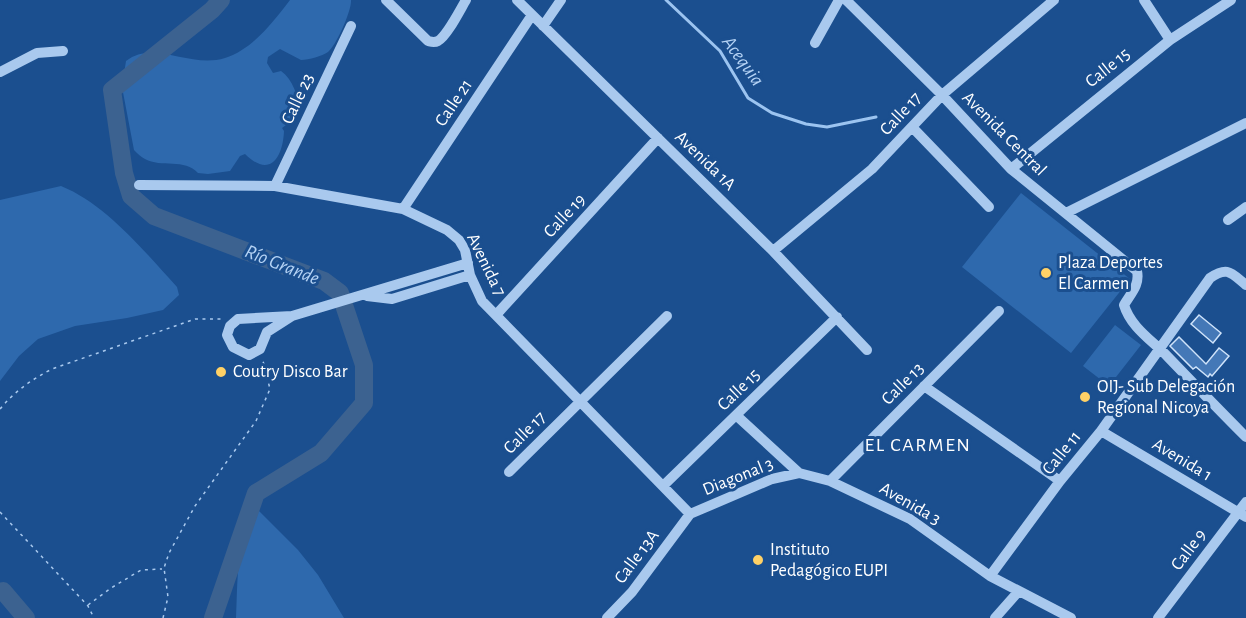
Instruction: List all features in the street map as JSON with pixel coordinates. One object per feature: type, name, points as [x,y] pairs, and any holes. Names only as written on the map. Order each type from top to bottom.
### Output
[{"type":"street","points":[[386,0],[428,41],[434,42],[438,41],[466,0]]},
{"type":"street","name":"Avenida 1A","points":[[517,0],[773,251],[867,350]]},
{"type":"street","points":[[543,26],[561,0]]},
{"type":"street","points":[[815,43],[839,0]]},
{"type":"street","name":"Avenida Central","points":[[846,0],[942,95],[1011,169],[1137,271],[1139,278],[1137,284],[1124,305],[1127,315],[1134,325],[1161,349]]},
{"type":"street","name":"Calle 17","points":[[773,251],[872,169],[942,95],[1054,0]]},
{"type":"street","points":[[1144,0],[1170,40]]},
{"type":"street","name":"Calle 15","points":[[1011,169],[1170,40],[1231,0]]},
{"type":"street","name":"Calle 21","points":[[404,209],[532,15]]},
{"type":"street","name":"Calle 23","points":[[275,186],[351,26]]},
{"type":"street","points":[[0,72],[37,53],[63,51]]},
{"type":"street","points":[[1066,213],[1246,123]]},
{"type":"street","points":[[912,127],[989,207]]},
{"type":"street","name":"Calle 19","points":[[496,315],[658,138]]},
{"type":"street","name":"Avenida 7","points":[[139,184],[275,186],[404,209],[447,230],[459,240],[465,250],[470,275],[482,301],[690,514]]},
{"type":"street","points":[[1228,220],[1246,207]]},
{"type":"street","points":[[292,316],[267,332],[260,349],[249,354],[233,347],[227,335],[230,326],[238,319],[292,316],[468,263]]},
{"type":"street","name":"Calle 11","points":[[990,576],[1060,481],[1101,431],[1210,278],[1221,271],[1228,272],[1246,285]]},
{"type":"street","points":[[356,296],[392,299],[470,275]]},
{"type":"street","name":"Calle 13","points":[[830,481],[999,311]]},
{"type":"street","name":"Calle 17","points":[[509,472],[667,316]]},
{"type":"street","name":"Calle 15","points":[[663,486],[837,317]]},
{"type":"street","points":[[1161,349],[1246,437]]},
{"type":"street","points":[[924,386],[1060,481]]},
{"type":"street","name":"Avenida 3","points":[[737,416],[799,472],[830,481],[910,519],[990,576],[1071,618]]},
{"type":"street","name":"Avenida 1","points":[[1101,431],[1242,514]]},
{"type":"street","name":"Diagonal 3","points":[[690,514],[772,479],[799,472]]},
{"type":"street","name":"Calle 9","points":[[1158,618],[1242,514],[1246,502]]},
{"type":"street","name":"Calle 13A","points":[[608,618],[632,592],[690,514]]},
{"type":"street","points":[[995,618],[1018,592]]},
{"type":"path","points":[[0,409],[12,394],[30,380],[52,369],[195,319],[238,319]]},
{"type":"path","points":[[163,618],[168,597],[164,568],[169,553],[195,506],[256,421],[270,389],[260,349]]},
{"type":"path","points":[[0,512],[88,606],[94,618]]},
{"type":"path","points":[[88,606],[111,588],[141,570],[164,568]]},
{"type":"shaded area","points":[[290,0],[351,0],[351,5],[343,28],[328,52],[301,60],[280,49],[268,57],[267,63],[273,73],[281,71],[292,83],[300,110],[294,119],[282,128],[284,131],[281,149],[274,162],[262,165],[245,154],[240,156],[230,171],[208,174],[198,173],[193,168],[180,164],[151,162],[134,150],[122,87],[126,61],[137,55],[148,53],[199,60],[225,58],[245,48],[253,41],[269,26]]},
{"type":"shaded area","points":[[61,186],[94,204],[124,230],[177,287],[179,295],[163,310],[75,326],[38,339],[19,356],[0,381],[0,200]]},
{"type":"shaded area","name":"Plaza Deportes El Carmen","points":[[1021,193],[1130,279],[1071,353],[962,267]]},
{"type":"shaded area","points":[[1115,325],[1141,345],[1109,386],[1083,366]]},
{"type":"shaded area","points":[[258,510],[298,550],[318,575],[344,618],[236,618],[241,548],[245,534]]},
{"type":"building","points":[[1199,315],[1221,333],[1213,343],[1191,324]]},
{"type":"building","points":[[1179,337],[1206,364],[1219,348],[1229,356],[1212,376],[1210,374],[1208,377],[1196,367],[1193,369],[1170,346]]},
{"type":"waterway","name":"Río Grande","points":[[213,618],[256,493],[321,453],[364,403],[364,365],[340,293],[324,281],[154,216],[131,196],[124,173],[112,90],[212,10],[221,0]]},
{"type":"waterway","name":"Acequia","points":[[666,0],[720,51],[748,98],[772,113],[806,124],[827,127],[876,117]]},
{"type":"waterway","name":"Río Grande","points":[[0,592],[3,591],[26,618]]},
{"type":"place","name":"Plaza Deportes El Carmen","points":[[1046,273]]},
{"type":"place","name":"Coutry Disco Bar","points":[[221,372]]},
{"type":"place","name":"OIJ- Sub Delegación Regional Nicoya","points":[[1085,397]]},
{"type":"place","name":"Instituto Pedagógico EUPI","points":[[758,560]]},
{"type":"district","name":"EL CARMEN","points":[[918,445]]}]
